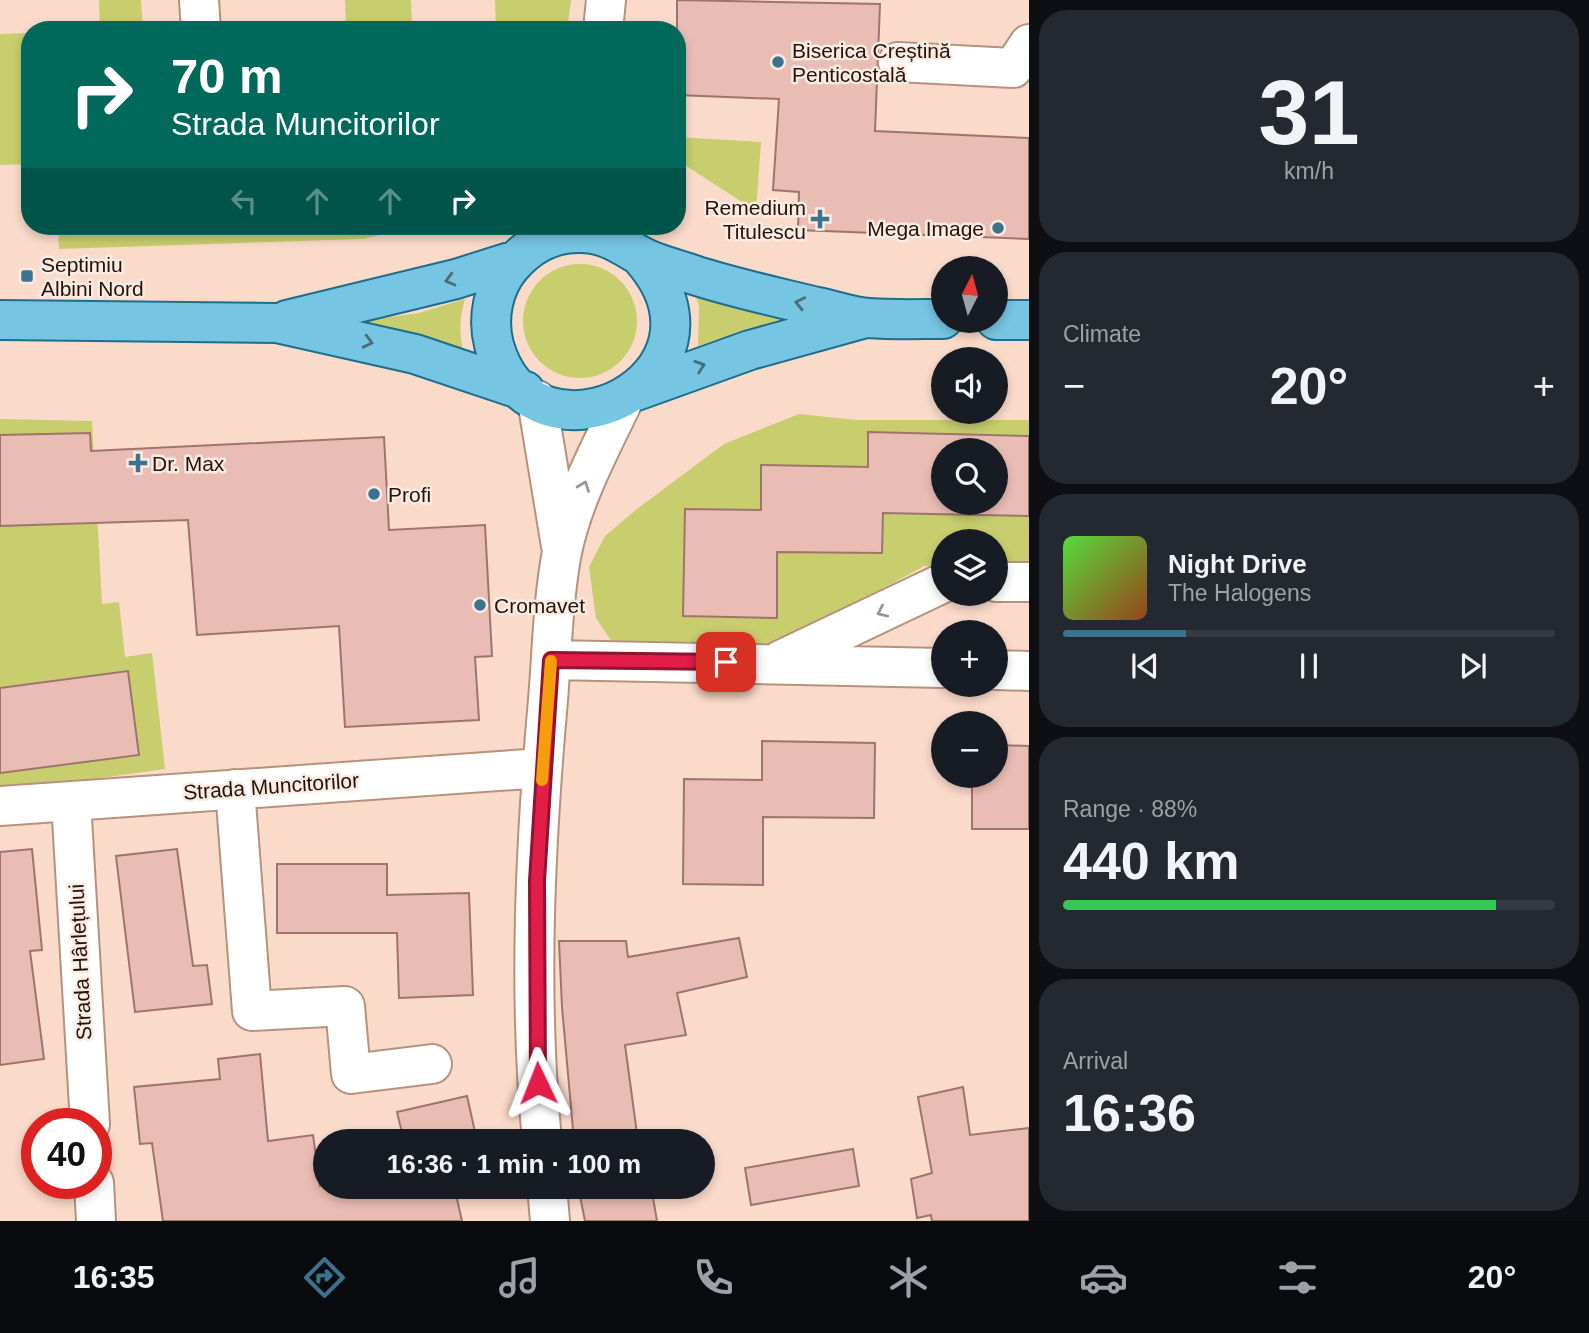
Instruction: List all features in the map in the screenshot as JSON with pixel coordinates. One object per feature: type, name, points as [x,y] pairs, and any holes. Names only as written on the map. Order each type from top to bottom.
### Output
[{"type":"main road","points":[[277,323],[456,279],[525,246],[571,235]]},
{"type":"main road","points":[[594,235],[632,243],[751,291],[867,318],[931,319]]},
{"type":"main road","points":[[630,395],[658,364],[668,331],[666,297],[659,281],[632,243]]},
{"type":"main road","points":[[525,246],[499,284],[491,327],[501,363],[531,395]]},
{"type":"main road","points":[[0,320],[277,323],[415,354],[581,411],[603,407],[750,350],[867,318]]},
{"type":"main road","points":[[1008,320],[1029,320]]},
{"type":"street","points":[[199,0],[200,21]]},
{"type":"street","points":[[604,21],[606,0]]},
{"type":"street","points":[[898,62],[1013,68],[1029,44]]},
{"type":"street","points":[[531,395],[562,551]]},
{"type":"street","points":[[542,1129],[536,993],[542,768],[562,551],[590,472],[630,395]]},
{"type":"street","points":[[1008,582],[1029,582]]},
{"type":"street","points":[[776,663],[931,589]]},
{"type":"street","points":[[551,660],[931,668]]},
{"type":"street","points":[[1008,670],[1029,671]]},
{"type":"street","name":"Strada Muncitorilor","points":[[0,806],[542,768]]},
{"type":"street","points":[[235,789],[251,1011],[345,1006],[351,1074],[432,1064]]},
{"type":"street","name":"Strada Hârlețului","points":[[71,801],[89,1108]]},
{"type":"street","points":[[95,1199],[96,1221]]},
{"type":"street","points":[[548,1199],[550,1221]]},
{"type":"green space","points":[[99,0],[141,0],[142,21],[100,21]]},
{"type":"green space","points":[[345,0],[411,0],[412,21],[346,21]]},
{"type":"green space","points":[[495,0],[571,0],[568,21],[496,21]]},
{"type":"green space","points":[[21,33],[21,164],[0,165],[0,34]]},
{"type":"green space","points":[[686,138],[761,142],[756,211],[686,166]]},
{"type":"green space","points":[[58,235],[380,235],[363,239],[59,249]]},
{"type":"green space","points":[[580,264],[602,268],[621,280],[633,299],[637,321],[633,343],[621,362],[602,374],[580,378],[558,374],[539,362],[527,343],[523,321],[527,299],[539,280],[558,268]]},
{"type":"green space","points":[[695,294],[805,317],[749,328],[698,346],[699,306]]},
{"type":"green space","points":[[465,299],[460,327],[464,355],[326,326],[419,313]]},
{"type":"green space","points":[[799,414],[856,420],[931,420],[931,424],[1008,424],[1008,420],[1029,420],[1029,436],[868,432],[868,467],[762,465],[761,510],[685,509],[683,616],[776,617],[778,552],[882,553],[883,513],[1029,516],[1029,564],[1008,565],[1008,529],[931,529],[931,566],[924,566],[776,647],[612,642],[596,618],[589,567],[605,536],[724,444]]},
{"type":"green space","points":[[0,419],[92,421],[102,604],[119,602],[125,657],[152,653],[165,769],[0,792],[0,773],[139,755],[0,688],[0,526],[92,524],[90,433],[0,435]]},
{"type":"building","points":[[677,0],[880,4],[875,131],[1029,138],[1029,239],[798,230],[799,192],[773,190],[779,99],[686,95],[686,21],[677,21]]},
{"type":"building","points":[[868,432],[1029,436],[1029,516],[980,515],[1008,515],[1008,438],[931,438],[931,514],[883,513],[882,553],[777,552],[777,618],[683,616],[685,509],[761,510],[761,465],[868,467]]},
{"type":"building","points":[[90,433],[91,451],[384,437],[389,530],[485,525],[492,656],[475,657],[479,720],[345,727],[339,626],[197,635],[188,520],[0,526],[0,435]]},
{"type":"building","points":[[128,671],[139,755],[0,773],[0,688]]},
{"type":"building","points":[[762,741],[875,743],[874,818],[763,817],[763,885],[683,884],[684,779],[762,780]]},
{"type":"building","points":[[1008,745],[1029,746],[1029,829],[972,829],[972,788],[1008,788]]},
{"type":"building","points":[[32,849],[42,950],[30,951],[44,1059],[0,1065],[0,852]]},
{"type":"building","points":[[177,849],[193,966],[207,965],[212,1004],[135,1012],[116,856]]},
{"type":"building","points":[[277,864],[387,864],[387,895],[469,893],[473,995],[399,998],[397,933],[277,933]]},
{"type":"building","points":[[739,938],[747,977],[677,993],[686,1035],[625,1045],[636,1129],[573,1129],[559,941],[626,941],[628,957]]},
{"type":"building","points":[[260,1054],[268,1141],[313,1135],[313,1199],[457,1199],[462,1221],[163,1221],[152,1143],[140,1144],[134,1087],[220,1079],[218,1059]]},
{"type":"building","points":[[963,1087],[970,1135],[1029,1128],[1029,1221],[932,1221],[931,1215],[917,1218],[911,1179],[932,1173],[918,1097]]},
{"type":"building","points":[[467,1096],[474,1129],[401,1129],[397,1112]]},
{"type":"building","points":[[853,1149],[859,1186],[751,1205],[745,1168]]},
{"type":"building","points":[[581,1199],[653,1199],[657,1221],[585,1221]]},
{"type":"slow traffic","points":[[542,780],[551,661]]},
{"type":"place","name":"Biserica Creștină Penticostală","points":[[778,62]]},
{"type":"place","name":"Remedium Titulescu","points":[[820,219]]},
{"type":"place","name":"Mega Image","points":[[998,228]]},
{"type":"place","name":"Septimiu Albini Nord","points":[[27,276]]},
{"type":"place","name":"Dr. Max","points":[[138,463]]},
{"type":"place","name":"Profi","points":[[374,494]]},
{"type":"place","name":"Cromavet","points":[[480,605]]},
{"type":"route","points":[[538,1083],[537,881],[542,768],[551,660],[726,662]]}]
